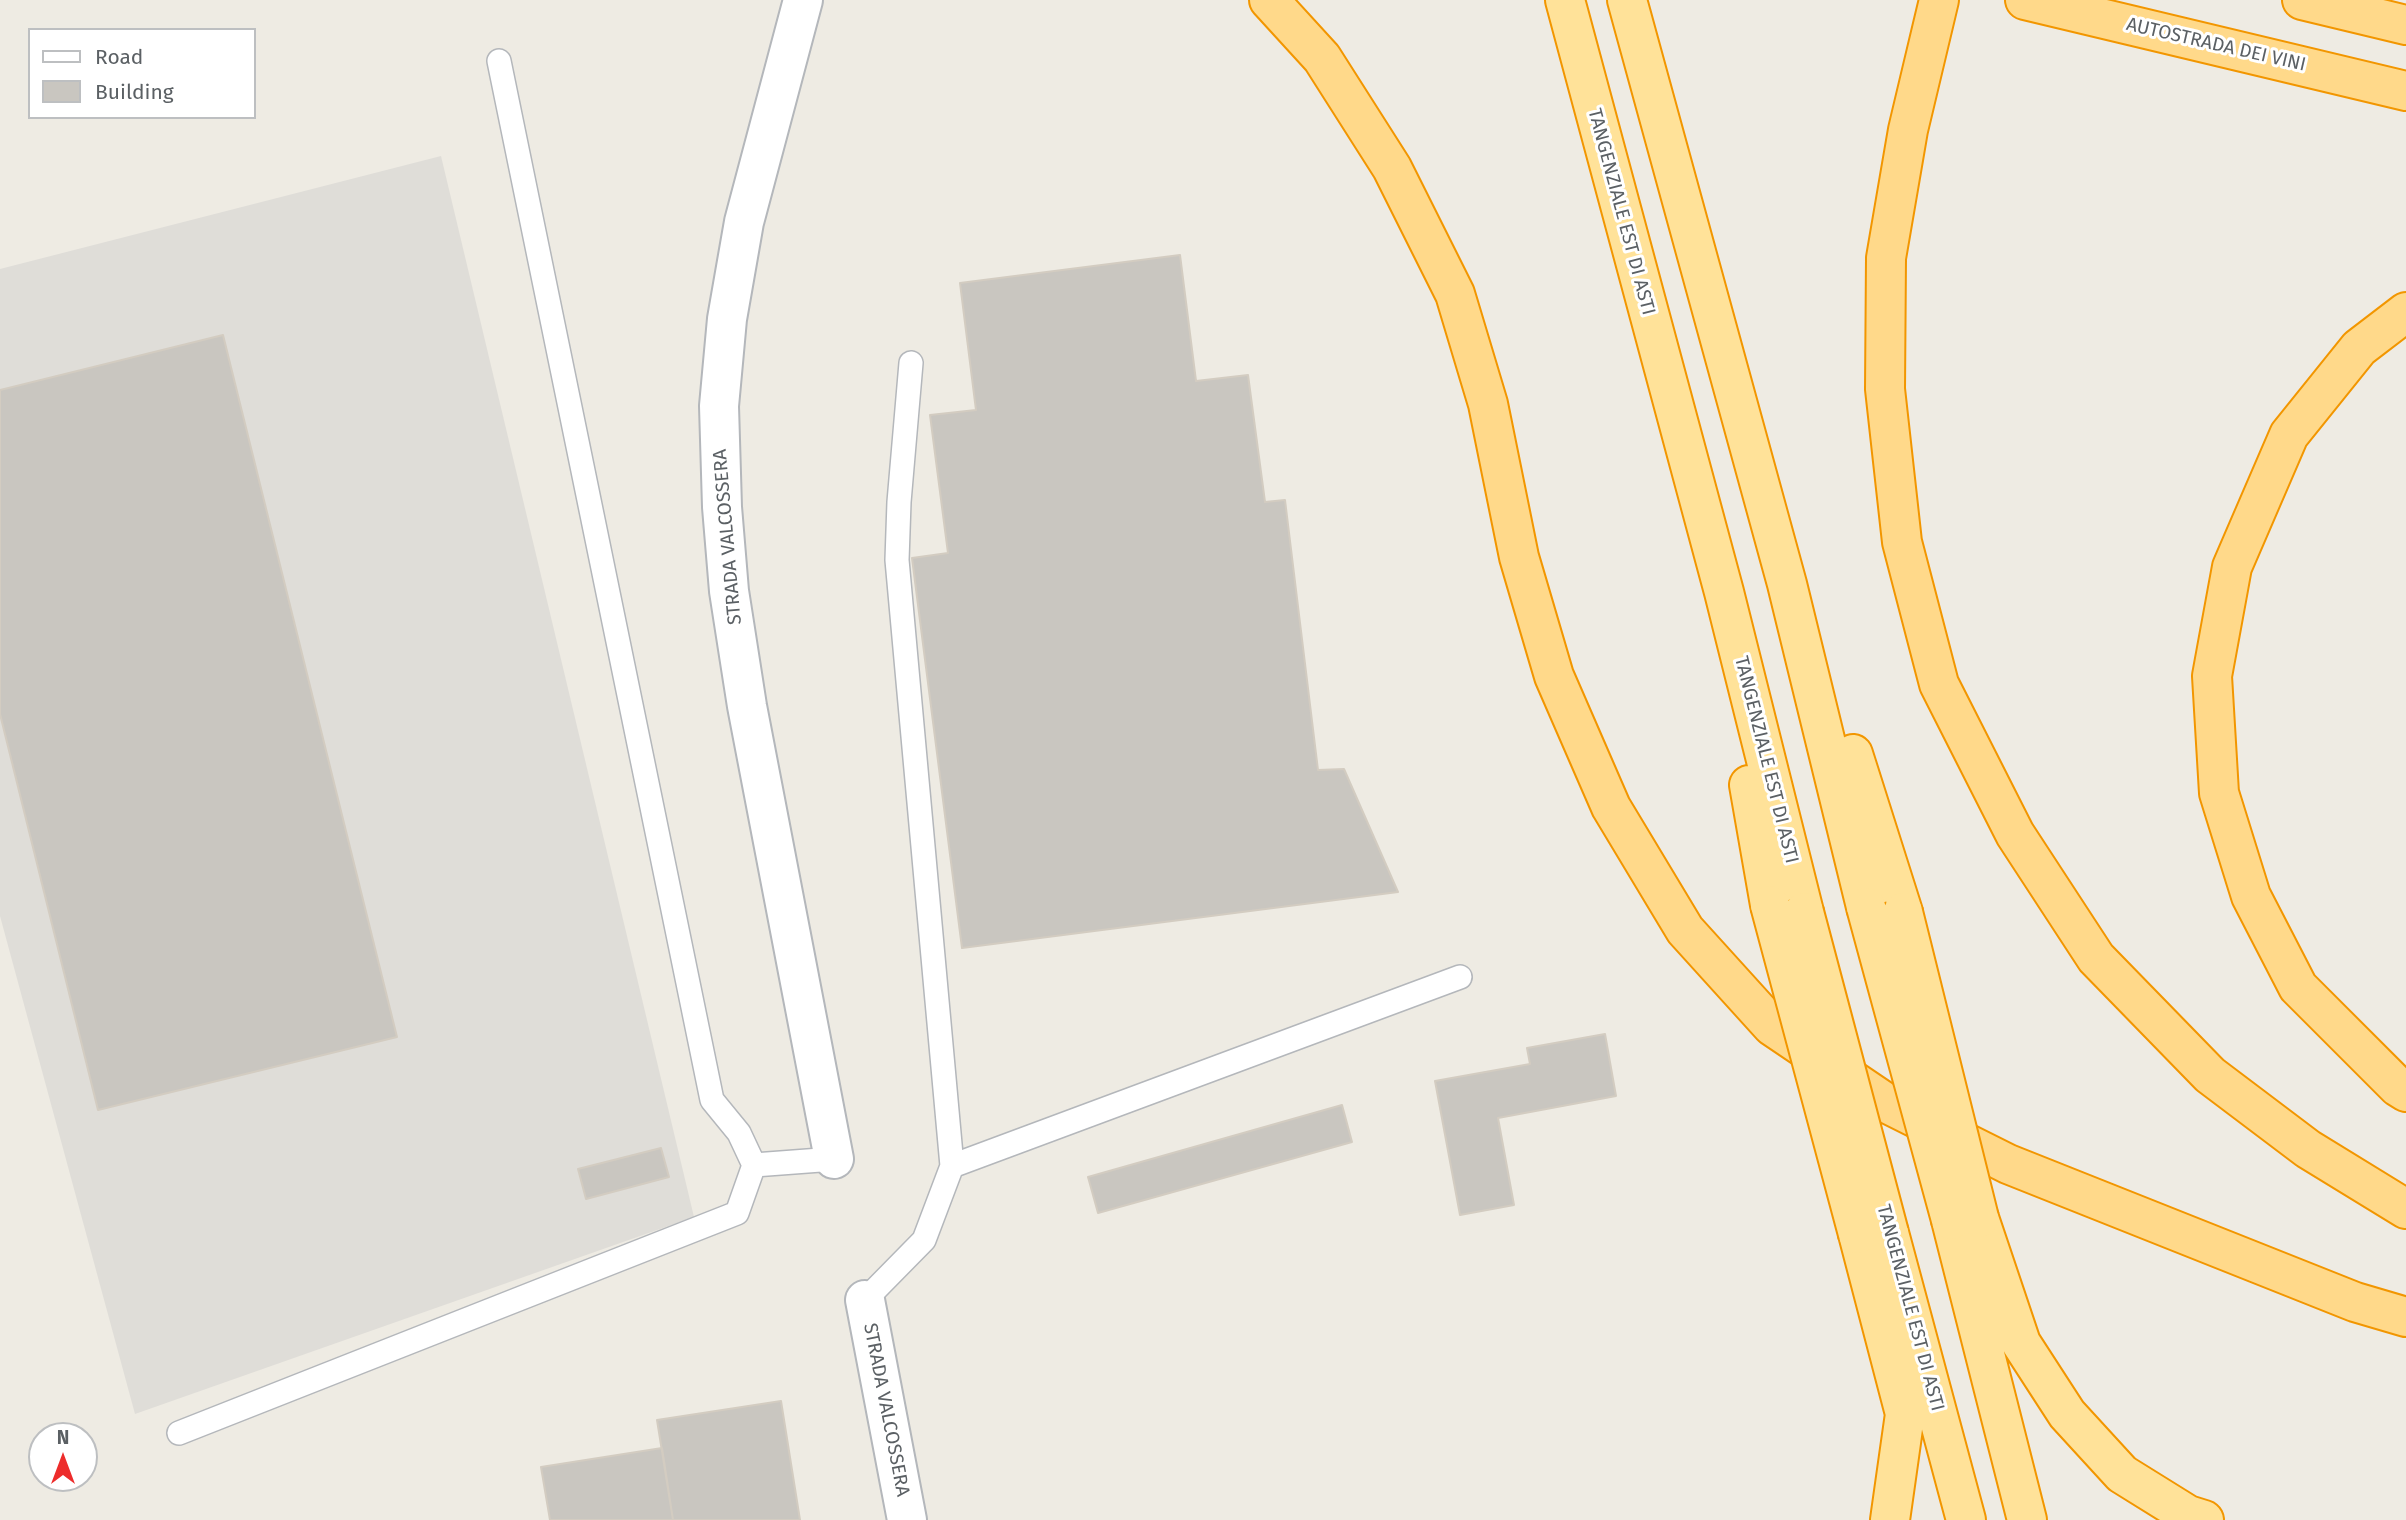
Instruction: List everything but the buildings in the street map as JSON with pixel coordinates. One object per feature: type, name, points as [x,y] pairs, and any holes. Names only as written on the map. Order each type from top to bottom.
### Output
[{"type":"highway","points":[[1269,0],[1322,58],[1392,169],[1455,294],[1488,404],[1519,557],[1554,676],[1611,807],[1685,930],[1772,1026],[1886,1103],[2008,1164],[2355,1302],[2406,1317]]},
{"type":"highway","points":[[1939,0],[1908,130],[1886,258],[1885,389],[1902,542],[1939,684],[2015,834],[2096,958],[2210,1075],[2308,1149],[2406,1209]]},
{"type":"highway","name":"AUTOSTRADA DEI VINI","points":[[2025,0],[2406,91]]},
{"type":"highway","points":[[2302,0],[2406,25]]},
{"type":"highway","name":"TANGENZIALE EST DI ASTI","points":[[1568,13],[1724,592],[1787,909],[1873,1233],[1966,1520]]},
{"type":"highway","points":[[1631,14],[1787,584],[1884,910],[1965,1219],[2028,1520]]},
{"type":"highway","points":[[2406,312],[2359,348],[2289,435],[2232,567],[2212,677],[2219,793],[2251,896],[2298,987],[2398,1087],[2406,1091]]},
{"type":"highway","points":[[1965,1219],[2021,1343],[2067,1414],[2122,1474],[2188,1516],[2204,1520]]},
{"type":"highway","points":[[1873,1233],[1905,1414],[1918,1520]]},
{"type":"highway","points":[[1890,1520],[1905,1414]]},
{"type":"street","name":"STRADA VALCOSSERA","points":[[803,0],[744,222],[727,319],[719,406],[722,507],[729,591],[747,706],[834,1159]]},
{"type":"street","name":"STRADA VALCOSSERA","points":[[864,1300],[907,1520]]},
{"type":"lane","points":[[179,1433],[737,1213],[754,1165],[739,1133],[712,1100],[499,61]]},
{"type":"lane","points":[[864,1300],[924,1240],[952,1166],[897,560],[899,502],[911,363]]},
{"type":"lane","points":[[952,1166],[1460,976]]},
{"type":"lane","points":[[754,1165],[834,1159]]},
{"type":"shaded area","points":[[441,156],[694,1217],[135,1414],[0,916],[0,269]]}]
